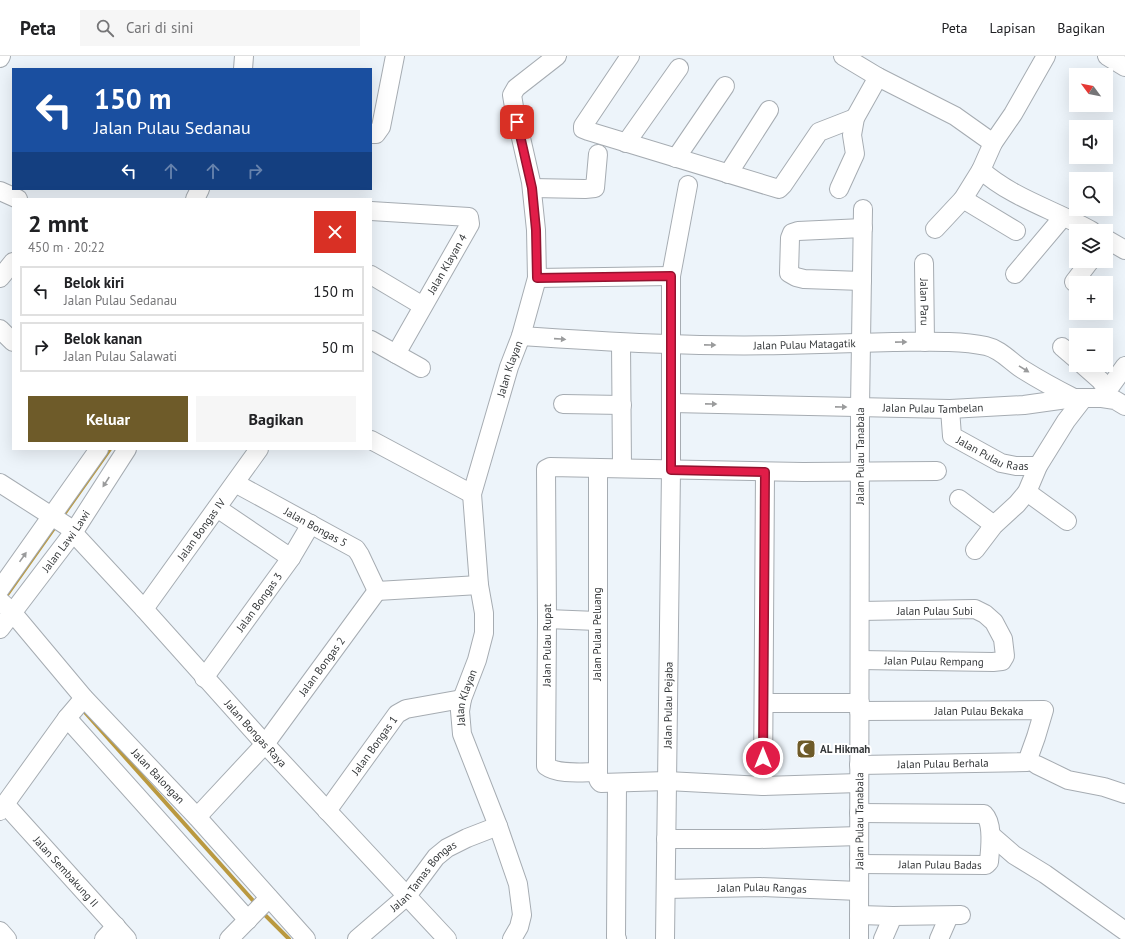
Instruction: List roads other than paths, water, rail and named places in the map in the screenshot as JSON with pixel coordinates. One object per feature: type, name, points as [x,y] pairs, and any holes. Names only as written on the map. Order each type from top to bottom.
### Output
[{"type":"street","points":[[243,68],[244,56]]},
{"type":"street","points":[[374,134],[381,127],[395,56]]},
{"type":"street","name":"Jalan Klayan","points":[[512,939],[519,926],[522,914],[518,884],[498,826],[462,734],[460,711],[462,698],[477,660],[484,633],[484,613],[479,585],[472,494],[509,367],[521,336],[537,278],[536,230],[532,188],[512,95],[516,88],[557,56]]},
{"type":"street","points":[[630,56],[583,126],[584,129],[588,132],[779,189],[783,186],[819,132],[855,118]]},
{"type":"street","points":[[935,229],[963,199],[981,170],[993,143],[1013,114],[1046,56]]},
{"type":"street","points":[[1107,56],[1125,66]]},
{"type":"street","points":[[855,59],[878,77],[955,116],[993,143]]},
{"type":"street","points":[[626,143],[679,68]]},
{"type":"street","points":[[839,189],[855,154],[852,135],[855,118],[878,77]]},
{"type":"street","points":[[676,158],[725,86]]},
{"type":"street","points":[[728,174],[769,110]]},
{"type":"street","points":[[532,188],[595,188],[598,154]]},
{"type":"street","points":[[981,170],[1004,187],[1078,224]]},
{"type":"street","name":"Jalan Pulau Pejaba","points":[[665,939],[672,403],[671,276],[688,185]]},
{"type":"street","points":[[0,191],[16,198]]},
{"type":"street","points":[[963,199],[1016,231]]},
{"type":"street","name":"Jalan Pulau Tanabala","points":[[859,939],[860,408],[863,209]]},
{"type":"street","name":"Jalan Klayan 4","points":[[372,211],[469,217],[470,224],[396,354]]},
{"type":"street","points":[[1015,274],[1063,217]]},
{"type":"street","points":[[862,281],[804,279],[789,274],[790,238],[792,233],[798,231],[863,228]]},
{"type":"street","points":[[1113,243],[1125,250]]},
{"type":"street","points":[[0,278],[12,263]]},
{"type":"street","name":"Jalan Paru","points":[[924,263],[925,342]]},
{"type":"street","points":[[1079,276],[1085,268]]},
{"type":"street","points":[[372,276],[423,306]]},
{"type":"street","points":[[537,278],[671,276]]},
{"type":"street","points":[[0,329],[12,341]]},
{"type":"street","name":"Jalan Pulau Matagatik","points":[[521,336],[621,343],[749,346],[925,342],[974,344],[988,347],[1059,390],[1079,398]]},
{"type":"street","points":[[372,341],[421,368]]},
{"type":"street","points":[[621,343],[622,468]]},
{"type":"street","points":[[1062,347],[1069,353]]},
{"type":"street","points":[[1104,394],[1125,366]]},
{"type":"street","points":[[1091,372],[1100,380],[1104,394],[1125,406]]},
{"type":"street","name":"Jalan Pulau Tambelan","points":[[672,403],[950,409],[1024,405],[1104,394]]},
{"type":"street","points":[[975,550],[994,525],[1017,504],[1027,492],[1038,466],[1079,398]]},
{"type":"street","points":[[563,404],[622,405]]},
{"type":"street","name":"Jalan Pulau Raas","points":[[950,409],[952,436],[1001,463],[1016,466],[1038,466]]},
{"type":"street","points":[[372,441],[472,494]]},
{"type":"street","points":[[4,610],[62,523],[98,450]]},
{"type":"street","name":"Jalan Lawi Lawi","points":[[4,610],[62,523],[126,450]]},
{"type":"street","name":"Jalan Bongas IV","points":[[144,609],[258,450]]},
{"type":"street","name":"Jalan Pulau Rupat","points":[[598,468],[550,467],[546,469],[545,472],[547,619],[546,766],[551,770],[560,772],[598,772]]},
{"type":"street","points":[[598,468],[765,472],[937,471]]},
{"type":"street","name":"Jalan Pulau Peluang","points":[[598,468],[598,772]]},
{"type":"street","points":[[763,786],[765,472]]},
{"type":"street","name":"Jalan Bongas Raya","points":[[0,483],[62,523],[144,609],[204,678],[447,939]]},
{"type":"street","name":"Jalan Bongas 5","points":[[235,483],[356,550],[360,555],[377,591]]},
{"type":"street","points":[[1027,492],[1067,521]]},
{"type":"street","points":[[959,499],[994,525]]},
{"type":"street","points":[[217,508],[291,558]]},
{"type":"street","name":"Jalan Bongas 3","points":[[204,678],[291,558],[311,524]]},
{"type":"street","points":[[377,591],[479,585]]},
{"type":"street","name":"Jalan Bongas 2","points":[[197,817],[265,744],[377,591]]},
{"type":"street","name":"Jalan Pulau Subi","points":[[860,611],[975,609],[985,614],[994,622],[1003,639],[1005,656]]},
{"type":"street","name":"Jalan Balongan","points":[[4,610],[76,707],[197,817],[257,910],[306,939]]},
{"type":"street","points":[[547,619],[597,621]]},
{"type":"street","name":"Jalan Pulau Rempang","points":[[860,660],[993,662],[1002,661],[1005,656]]},
{"type":"street","name":"Jalan Bongas 1","points":[[327,811],[397,714],[406,708],[462,698]]},
{"type":"street","points":[[764,703],[859,707]]},
{"type":"street","points":[[3,808],[76,707],[257,910],[229,939]]},
{"type":"street","name":"Jalan Pulau Bekaka","points":[[859,707],[1044,710],[1036,737],[1032,764]]},
{"type":"street","points":[[1032,764],[1068,780],[1104,787],[1125,794]]},
{"type":"street","name":"Jalan Pulau Berhala","points":[[859,765],[1032,764]]},
{"type":"street","points":[[598,772],[598,779],[601,783],[667,781],[763,786],[859,783]]},
{"type":"street","points":[[617,783],[617,939]]},
{"type":"street","name":"Jalan Sembakung II","points":[[3,808],[116,935]]},
{"type":"street","name":"Jalan Pulau Badas","points":[[859,813],[984,814],[987,817],[991,835],[989,862],[986,865],[859,864]]},
{"type":"street","name":"Jalan Tamas Bongas","points":[[357,939],[407,896],[436,857],[447,848],[467,838],[498,826]]},
{"type":"street","points":[[991,835],[1014,855],[1045,874],[1125,931]]},
{"type":"street","points":[[666,839],[759,839],[859,836]]},
{"type":"street","name":"Jalan Pulau Rangas","points":[[666,889],[760,887],[859,891]]},
{"type":"street","points":[[859,915],[955,915],[939,939]]},
{"type":"street","points":[[883,939],[893,916]]},
{"type":"street","points":[[0,931],[7,939]]},
{"type":"waterway","points":[[62,517],[109,450]]},
{"type":"waterway","points":[[4,599],[57,524]]},
{"type":"waterway","points":[[82,709],[257,905]]},
{"type":"waterway","points":[[262,912],[289,939]]},
{"type":"place","name":"AL Hikmah","points":[[806,749]]}]
